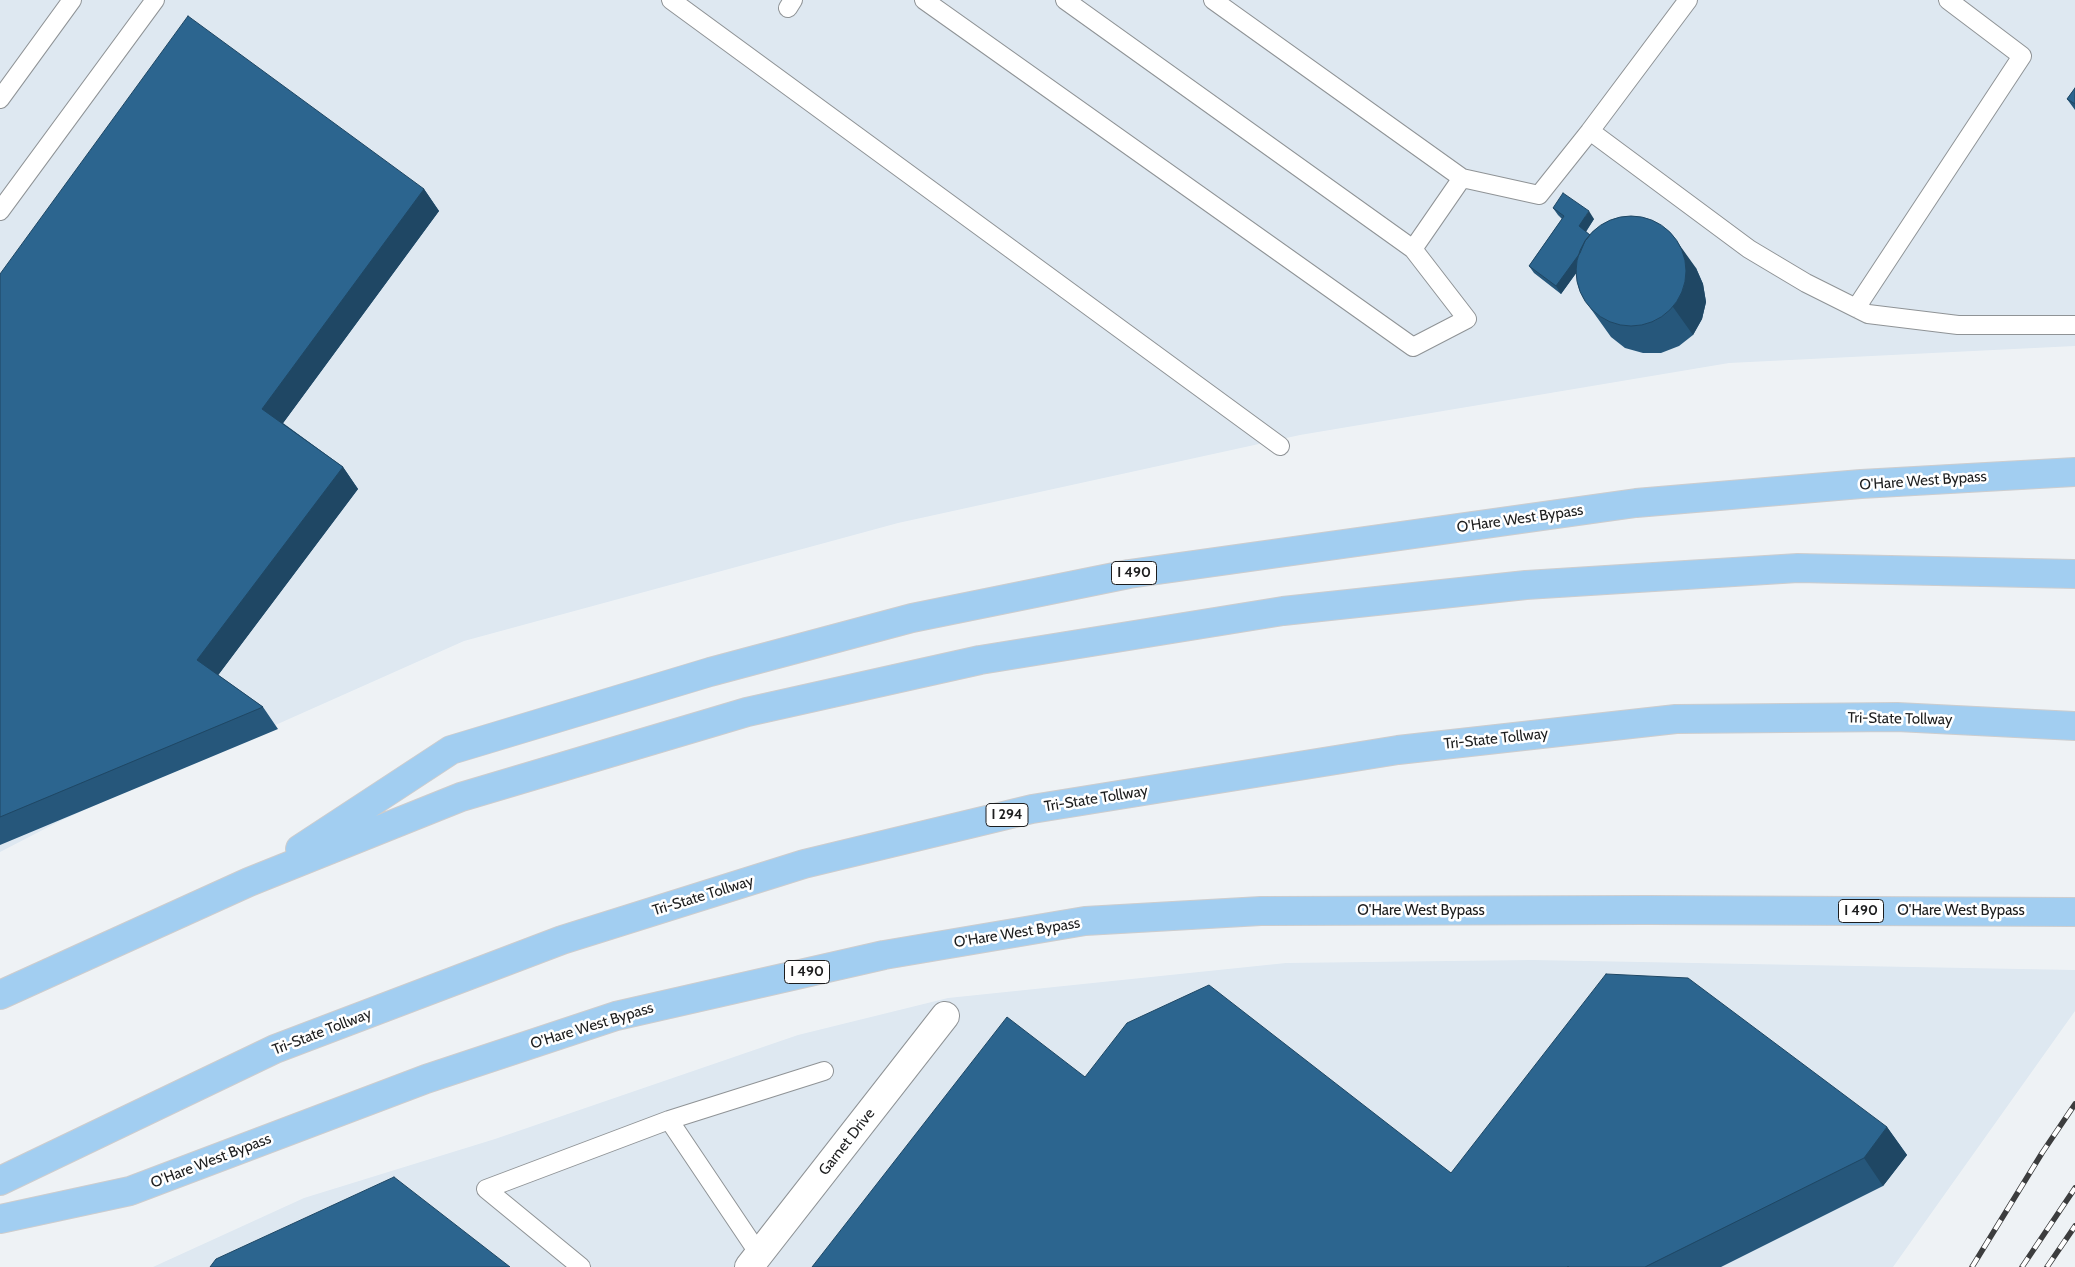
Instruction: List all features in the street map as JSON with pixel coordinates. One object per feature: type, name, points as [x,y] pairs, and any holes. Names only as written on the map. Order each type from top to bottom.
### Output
[{"type":"highway","name":"O'Hare West Bypass","points":[[249,882],[450,750],[710,672],[912,618],[1129,574],[1636,503],[1861,484],[2075,472]]},
{"type":"highway","points":[[0,995],[249,882],[461,797],[747,712],[980,660],[1283,610],[1526,585],[1798,568],[2075,574]]},
{"type":"highway","name":"Tri-State Tollway","points":[[0,1182],[275,1049],[562,940],[804,864],[1032,809],[1398,750],[1676,719],[1897,717],[2075,726]]},
{"type":"highway","name":"O'Hare West Bypass","points":[[0,1219],[130,1191],[426,1079],[616,1016],[884,955],[1085,921],[1261,911],[2075,912]]},
{"type":"street","name":"Garnet Drive","points":[[754,1261],[945,1016]]},
{"type":"lane","points":[[0,98],[72,0]]},
{"type":"lane","points":[[0,212],[155,0]]},
{"type":"lane","points":[[671,0],[1280,446]]},
{"type":"lane","points":[[924,0],[1413,347],[1467,318],[1413,249],[1065,0]]},
{"type":"lane","points":[[1214,0],[1462,178],[1539,195],[1590,131],[1688,0]]},
{"type":"lane","points":[[1856,308],[2022,56],[1948,0]]},
{"type":"lane","points":[[1590,131],[1749,249],[1806,283],[1868,314],[1958,325],[2075,325]]},
{"type":"lane","points":[[1413,249],[1462,178]]},
{"type":"lane","points":[[581,1267],[486,1189],[669,1120],[824,1071]]},
{"type":"lane","points":[[669,1120],[754,1261]]},
{"type":"shaded area","points":[[0,0],[2075,0],[2075,346],[1729,363],[1300,435],[898,523],[464,641],[60,821],[0,852]]},
{"type":"shaded area","points":[[1532,960],[2075,970],[2075,1011],[1893,1267],[153,1267],[304,1198],[495,1139],[798,1035],[948,998],[1286,963]]},
{"type":"building","points":[[188,16],[424,189],[262,409],[343,467],[197,660],[263,707],[0,817],[0,274]]},
{"type":"building","points":[[2075,88],[2075,104],[2067,99]]},
{"type":"building","points":[[1563,193],[1589,211],[1579,226],[1590,235],[1580,253],[1556,286],[1529,266],[1564,216],[1553,208]]},
{"type":"building","points":[[1631,216],[1652,221],[1670,232],[1681,250],[1686,271],[1681,292],[1670,310],[1652,321],[1631,326],[1610,321],[1592,310],[1581,292],[1576,271],[1581,250],[1592,232],[1610,221]]},
{"type":"building","points":[[1606,974],[1688,978],[1887,1127],[1864,1158],[1645,1267],[812,1267],[1007,1017],[1085,1077],[1127,1023],[1209,985],[1451,1173]]},
{"type":"building","points":[[394,1177],[510,1267],[210,1267],[216,1259]]},
{"type":"railway","points":[[1972,1267],[2042,1153],[2075,1104]]},
{"type":"railway","points":[[2022,1267],[2075,1188]]},
{"type":"railway","points":[[2047,1267],[2075,1226]]}]
